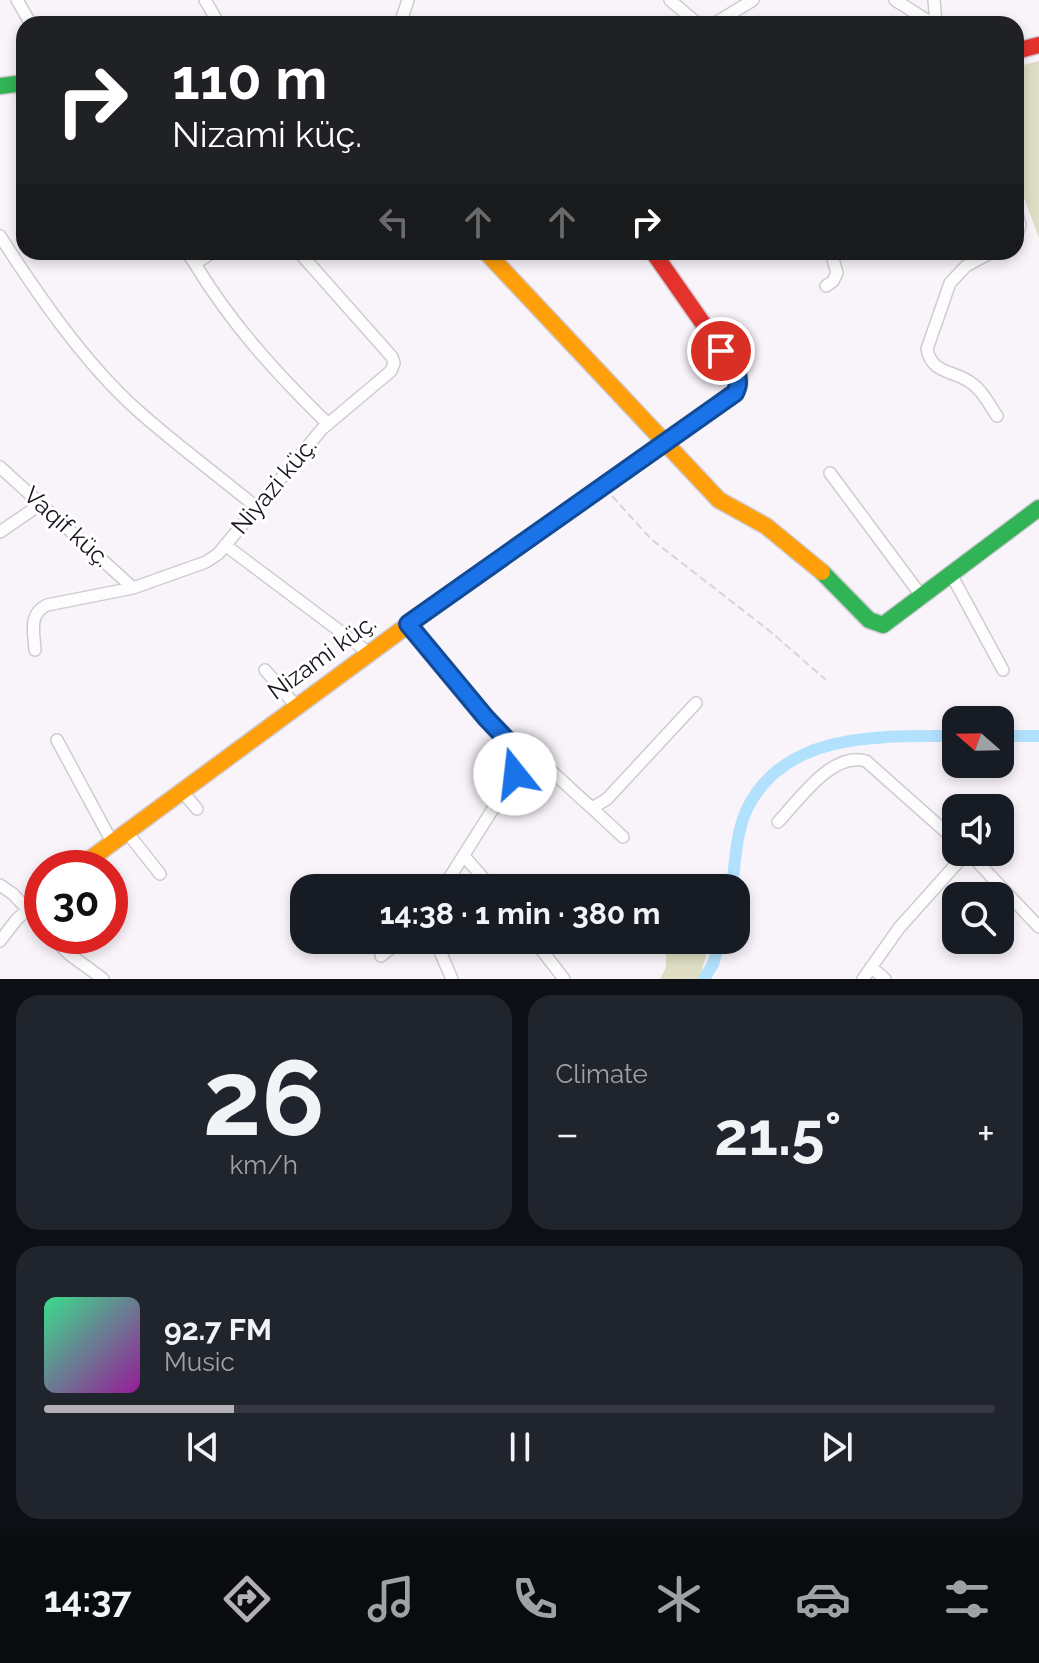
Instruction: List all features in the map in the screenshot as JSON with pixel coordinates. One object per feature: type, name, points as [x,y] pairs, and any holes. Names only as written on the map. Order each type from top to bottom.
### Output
[{"type":"street","points":[[670,0],[689,16]]},
{"type":"street","points":[[727,16],[753,0]]},
{"type":"street","points":[[895,0],[922,16]]},
{"type":"street","points":[[0,236],[22,270],[118,391],[255,506]]},
{"type":"street","points":[[192,260],[242,334],[273,370],[328,424]]},
{"type":"street","points":[[195,264],[201,260]]},
{"type":"street","name":"Niyazi küç.","points":[[35,650],[33,620],[39,609],[133,588],[206,562],[225,545],[255,506],[328,424],[391,371],[394,363],[392,357],[306,260]]},
{"type":"street","points":[[494,260],[719,500],[769,529],[832,582],[869,620],[883,625],[1039,508]]},
{"type":"street","name":"Nizami küç.","points":[[101,850],[408,624],[735,393],[739,375],[659,260]]},
{"type":"street","points":[[826,286],[836,277],[833,260]]},
{"type":"street","points":[[977,260],[966,266],[950,283],[927,349],[934,367],[978,388],[997,416]]},
{"type":"street","name":"Vaqif küç.","points":[[0,467],[133,588]]},
{"type":"street","points":[[830,473],[923,598]]},
{"type":"street","points":[[0,532],[41,504]]},
{"type":"street","points":[[225,545],[369,653]]},
{"type":"street","points":[[952,576],[1003,670]]},
{"type":"street","points":[[408,624],[508,741],[540,759],[562,783],[623,837]]},
{"type":"street","points":[[265,670],[296,706]]},
{"type":"street","points":[[592,808],[607,799],[696,703]]},
{"type":"street","points":[[57,740],[119,836],[160,874]]},
{"type":"street","points":[[452,874],[515,774],[517,762],[508,741]]},
{"type":"street","points":[[778,822],[831,767],[844,760],[857,759],[866,761],[942,829]]},
{"type":"street","points":[[181,790],[197,809]]},
{"type":"street","points":[[464,856],[480,874]]},
{"type":"street","points":[[863,979],[899,928],[955,866]]},
{"type":"street","points":[[981,866],[1039,927]]},
{"type":"street","points":[[0,885],[24,906]]},
{"type":"street","points":[[0,941],[24,914]]},
{"type":"street","points":[[69,954],[103,979]]},
{"type":"street","points":[[441,954],[452,979]]},
{"type":"street","points":[[545,954],[564,979]]},
{"type":"street","points":[[871,967],[885,979]]},
{"type":"path","points":[[604,486],[624,513],[651,539],[771,632],[826,680]]},
{"type":"green space","points":[[1039,61],[1039,238],[1024,198],[1024,65]]},
{"type":"green space","points":[[666,954],[707,954],[701,972],[703,979],[660,979],[666,967]]},
{"type":"waterway","points":[[734,874],[738,838],[747,809],[764,783],[785,765],[810,752],[838,743],[897,736],[942,736]]},
{"type":"waterway","points":[[1014,736],[1039,736]]},
{"type":"waterway","points":[[704,979],[716,954]]},
{"type":"traffic: fast","points":[[0,86],[16,84]]},
{"type":"traffic: fast","points":[[822,572],[869,620],[883,625],[1039,508]]},
{"type":"traffic: slow","points":[[494,260],[719,500],[766,526],[822,572]]},
{"type":"traffic: slow","points":[[102,850],[465,583],[622,473]]},
{"type":"traffic: jam","points":[[1024,49],[1039,45]]},
{"type":"traffic: jam","points":[[622,473],[735,393],[739,385],[739,375],[659,260]]},
{"type":"route","points":[[515,774],[517,762],[508,741],[408,624],[735,393],[739,375],[721,351]]}]
